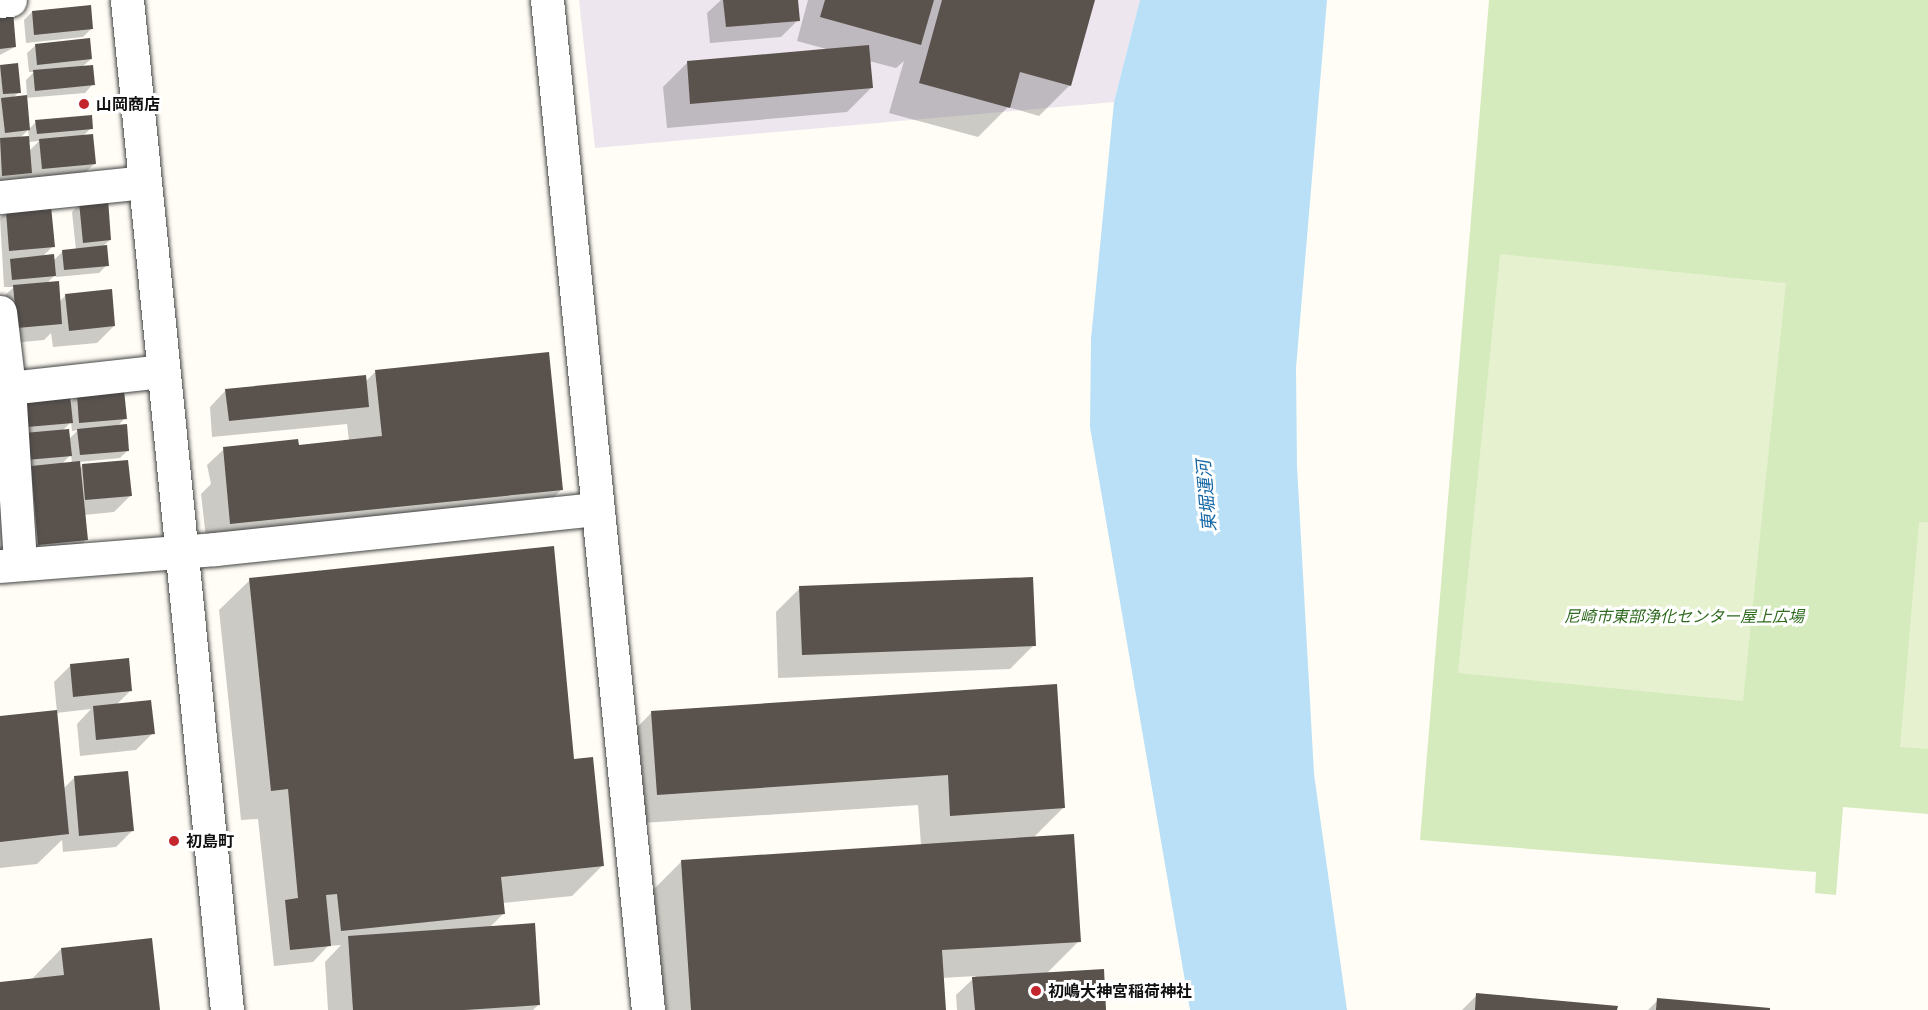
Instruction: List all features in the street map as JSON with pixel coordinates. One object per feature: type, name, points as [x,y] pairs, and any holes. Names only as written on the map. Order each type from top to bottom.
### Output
[{"type":"street","points":[[0,1],[10,0]]},
{"type":"street","points":[[127,0],[227,1010]]},
{"type":"street","points":[[547,0],[596,509],[648,1010]]},
{"type":"street","points":[[0,197],[144,182]]},
{"type":"street","points":[[0,312],[5,389],[10,565],[180,551],[596,509]]},
{"type":"street","points":[[5,389],[163,371]]},
{"type":"shaded area","points":[[579,0],[1140,0],[1114,102],[595,148]]},
{"type":"green space","name":"尼崎市東部浄化センター屋上広場","points":[[1489,0],[1928,0],[1928,814],[1843,807],[1836,895],[1815,893],[1816,872],[1420,840]]},
{"type":"green space","points":[[1500,254],[1786,283],[1743,701],[1458,673]]},
{"type":"green space","points":[[1919,522],[1928,522],[1928,749],[1900,747]]},
{"type":"water","name":"東堀運河","points":[[1140,0],[1327,0],[1296,368],[1297,466],[1314,774],[1347,1010],[1190,1010],[1090,427],[1091,339],[1114,102]]},
{"type":"building","points":[[723,0],[798,0],[800,21],[726,27]]},
{"type":"building","points":[[825,0],[934,0],[921,45],[820,17]]},
{"type":"building","points":[[942,0],[1095,0],[1071,86],[1020,72],[1010,108],[919,83]]},
{"type":"building","points":[[91,5],[93,29],[34,35],[32,11]]},
{"type":"building","points":[[13,11],[16,47],[0,49],[0,12]]},
{"type":"building","points":[[90,38],[92,59],[37,65],[35,44]]},
{"type":"building","points":[[869,45],[873,88],[690,104],[687,61]]},
{"type":"building","points":[[18,63],[21,93],[3,94],[0,65]]},
{"type":"building","points":[[93,65],[95,85],[35,91],[33,70]]},
{"type":"building","points":[[27,95],[30,130],[5,133],[1,98]]},
{"type":"building","points":[[92,115],[93,129],[37,134],[35,120]]},
{"type":"building","points":[[93,134],[96,164],[42,169],[39,139]]},
{"type":"building","points":[[29,136],[32,173],[2,176],[0,138]]},
{"type":"building","points":[[108,199],[111,240],[83,243],[79,202]]},
{"type":"building","points":[[51,206],[55,247],[9,251],[6,211]]},
{"type":"building","points":[[107,245],[109,266],[64,270],[62,250]]},
{"type":"building","points":[[54,254],[56,276],[12,280],[10,259]]},
{"type":"building","points":[[59,281],[62,324],[17,328],[13,285]]},
{"type":"building","points":[[112,289],[115,326],[69,331],[65,294]]},
{"type":"building","points":[[549,352],[563,490],[230,524],[223,447],[298,439],[299,445],[382,436],[375,370]]},
{"type":"building","points":[[366,375],[369,407],[229,421],[225,389]]},
{"type":"building","points":[[124,390],[127,419],[79,423],[77,395]]},
{"type":"building","points":[[70,395],[73,423],[27,427],[25,400]]},
{"type":"building","points":[[127,424],[129,451],[80,455],[77,429]]},
{"type":"building","points":[[69,429],[72,456],[26,460],[24,433]]},
{"type":"building","points":[[128,460],[132,496],[85,500],[82,464]]},
{"type":"building","points":[[80,461],[88,540],[38,545],[31,466]]},
{"type":"building","points":[[554,546],[574,759],[593,757],[604,866],[501,877],[505,914],[341,931],[337,894],[326,895],[331,946],[290,950],[285,900],[298,898],[288,789],[271,791],[249,578]]},
{"type":"building","points":[[1033,577],[1036,646],[802,655],[799,586]]},
{"type":"building","points":[[129,658],[132,691],[73,697],[70,664]]},
{"type":"building","points":[[1057,684],[1065,808],[950,816],[948,775],[657,795],[651,711]]},
{"type":"building","points":[[151,700],[155,734],[96,740],[93,706]]},
{"type":"building","points":[[57,710],[69,834],[0,842],[0,716]]},
{"type":"building","points":[[128,771],[134,831],[79,836],[74,776]]},
{"type":"building","points":[[1074,834],[1081,942],[942,950],[946,1010],[691,1010],[681,860]]},
{"type":"building","points":[[535,923],[540,1005],[465,1010],[353,1010],[348,936]]},
{"type":"building","points":[[152,938],[160,1010],[0,1010],[0,982],[64,975],[61,948]]},
{"type":"building","name":"初嶋大神宮稲荷神社","points":[[1104,969],[1106,1010],[975,1010],[972,977]]},
{"type":"building","points":[[1476,993],[1618,1006],[1617,1010],[1475,1010]]},
{"type":"building","points":[[1657,998],[1770,1008],[1770,1010],[1656,1010]]},
{"type":"place","name":"山岡商店","points":[[84,104]]},
{"type":"place","name":"初島町","points":[[174,841]]},
{"type":"place","name":"初嶋大神宮稲荷神社","points":[[1036,991]]}]
